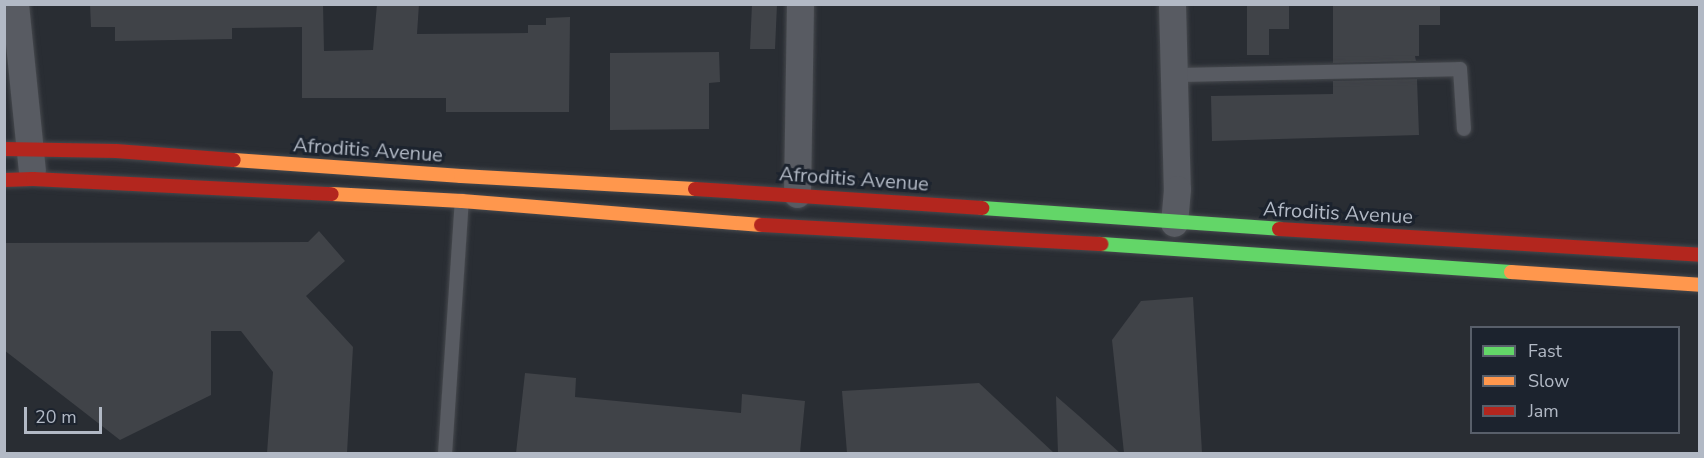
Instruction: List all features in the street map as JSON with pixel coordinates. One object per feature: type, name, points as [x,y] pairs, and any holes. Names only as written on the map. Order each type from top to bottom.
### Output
[{"type":"main road","name":"Afroditis Avenue","points":[[18,148],[116,151],[472,177],[797,194],[1174,222],[1700,255]]},
{"type":"main road","points":[[4,180],[33,178],[462,201],[691,221],[1168,248],[1700,285]]},
{"type":"street","points":[[15,4],[18,148],[33,178]]},
{"type":"street","points":[[797,194],[800,4]]},
{"type":"street","points":[[1172,4],[1177,189],[1174,222]]},
{"type":"lane","points":[[1175,75],[1460,69],[1464,129]]},
{"type":"lane","points":[[445,453],[462,201]]},
{"type":"building","points":[[90,4],[323,4],[324,51],[373,50],[377,4],[419,4],[417,34],[528,33],[528,25],[546,25],[546,18],[570,17],[569,112],[446,112],[446,98],[302,98],[302,27],[232,28],[232,39],[115,41],[115,27],[91,27]]},
{"type":"building","points":[[752,4],[777,4],[775,49],[750,49]]},
{"type":"building","points":[[1247,4],[1289,4],[1289,29],[1269,29],[1269,55],[1247,55]]},
{"type":"building","points":[[1333,4],[1440,4],[1440,25],[1419,25],[1419,56],[1415,56],[1416,61],[1333,63]]},
{"type":"building","points":[[719,52],[720,82],[709,83],[709,129],[610,130],[610,53]]},
{"type":"building","points":[[1417,79],[1419,135],[1212,141],[1211,96],[1333,94],[1333,81]]},
{"type":"building","points":[[319,231],[345,261],[306,296],[353,347],[347,453],[267,453],[273,372],[241,331],[211,331],[211,395],[120,440],[4,350],[4,243],[308,242]]},
{"type":"building","points":[[1193,297],[1202,453],[1124,453],[1112,340],[1141,301]]},
{"type":"building","points":[[525,373],[576,378],[575,397],[741,413],[742,394],[805,401],[800,453],[516,453]]},
{"type":"building","points":[[979,383],[1054,453],[847,453],[842,391]]},
{"type":"building","points":[[1056,396],[1079,416],[1120,453],[1058,453]]},
{"type":"traffic: fast","points":[[982,208],[1279,229]]},
{"type":"traffic: fast","points":[[1101,244],[1511,272]]},
{"type":"traffic: slow","points":[[234,160],[695,189]]},
{"type":"traffic: slow","points":[[332,194],[462,201],[761,225]]},
{"type":"traffic: slow","points":[[1511,272],[1700,285]]},
{"type":"traffic: jam","points":[[4,149],[116,151],[234,160]]},
{"type":"traffic: jam","points":[[4,180],[33,179],[332,194]]},
{"type":"traffic: jam","points":[[695,189],[982,208]]},
{"type":"traffic: jam","points":[[761,225],[1101,244]]},
{"type":"traffic: jam","points":[[1279,229],[1700,255]]}]
